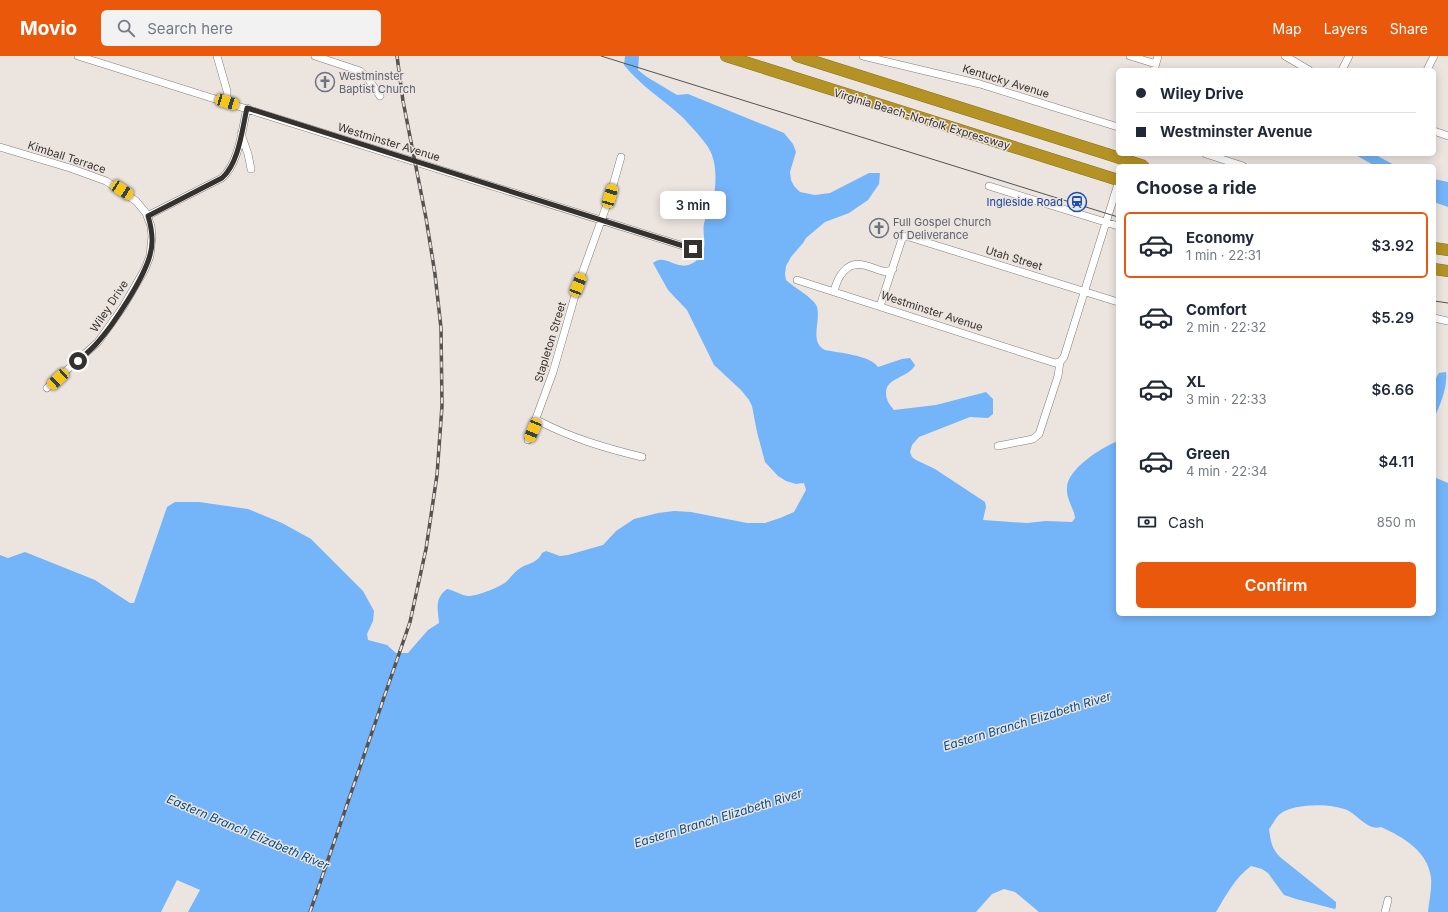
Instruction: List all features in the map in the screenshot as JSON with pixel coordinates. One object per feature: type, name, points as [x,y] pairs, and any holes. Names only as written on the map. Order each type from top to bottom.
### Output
[{"type":"highway","name":"Virginia Beach-Norfolk Expressway","points":[[726,56],[1116,179]]},
{"type":"highway","name":"Virginia Beach-Norfolk Expressway","points":[[798,56],[1139,164]]},
{"type":"highway","points":[[1436,248],[1448,250]]},
{"type":"highway","points":[[1436,269],[1448,272]]},
{"type":"street","name":"Westminster Avenue","points":[[78,56],[693,249]]},
{"type":"street","points":[[217,56],[227,91],[227,102]]},
{"type":"street","points":[[315,56],[360,71],[380,96]]},
{"type":"street","name":"Kentucky Avenue","points":[[863,56],[974,82],[1116,126]]},
{"type":"street","points":[[1130,56],[1155,67],[1158,56]]},
{"type":"street","points":[[1285,56],[1306,68]]},
{"type":"street","points":[[1343,68],[1349,56]]},
{"type":"street","points":[[1428,68],[1434,56]]},
{"type":"street","points":[[148,216],[227,174],[234,163],[247,108]]},
{"type":"street","points":[[1436,132],[1448,136]]},
{"type":"street","points":[[241,134],[251,169]]},
{"type":"street","name":"Kimball Terrace","points":[[0,148],[70,168],[106,181],[136,201],[148,216]]},
{"type":"street","points":[[1212,156],[1237,164]]},
{"type":"street","name":"Stapleton Street","points":[[528,440],[537,420],[553,372],[578,285],[600,220],[610,196],[621,157]]},
{"type":"street","points":[[990,186],[1116,225]]},
{"type":"street","points":[[998,446],[1033,439],[1039,434],[1058,376],[1060,362],[1064,357],[1116,190]]},
{"type":"street","name":"Wiley Drive","points":[[47,388],[98,342],[123,307],[145,269],[150,256],[152,248],[151,226],[148,216]]},
{"type":"street","name":"Utah Street","points":[[892,269],[902,238],[906,236],[1116,301]]},
{"type":"street","points":[[834,292],[836,284],[842,273],[852,265],[862,264],[887,272],[892,269]]},
{"type":"street","points":[[880,306],[892,269]]},
{"type":"street","name":"Westminster Avenue","points":[[797,280],[1055,363],[1060,362]]},
{"type":"street","points":[[1436,318],[1448,321]]},
{"type":"street","points":[[537,420],[577,439],[642,457]]},
{"type":"street","points":[[1385,912],[1388,900]]},
{"type":"water","name":"Eastern Branch Elizabeth River","points":[[625,56],[639,56],[638,70],[677,95],[688,94],[784,133],[793,144],[796,152],[790,172],[791,180],[794,186],[800,192],[815,195],[830,193],[869,173],[880,173],[879,184],[868,200],[849,213],[825,222],[806,238],[786,266],[786,280],[808,296],[817,307],[816,337],[820,346],[825,350],[861,357],[874,363],[878,367],[902,359],[910,358],[915,365],[912,369],[890,384],[887,388],[887,398],[889,404],[894,410],[936,405],[986,392],[993,399],[993,414],[988,418],[970,417],[919,437],[912,445],[910,452],[912,457],[916,460],[935,469],[985,502],[986,507],[983,520],[1027,523],[1046,521],[1072,522],[1075,518],[1067,488],[1073,473],[1095,453],[1116,442],[1116,616],[1436,616],[1436,478],[1448,483],[1448,912],[1428,912],[1431,891],[1429,868],[1420,853],[1406,840],[1381,827],[1377,828],[1368,825],[1349,811],[1342,808],[1314,805],[1287,810],[1280,814],[1269,829],[1271,841],[1280,857],[1336,902],[1335,909],[1284,895],[1268,873],[1262,869],[1251,866],[1236,881],[1216,912],[1039,912],[1015,892],[1004,889],[992,894],[976,912],[188,912],[200,890],[177,880],[161,912],[0,912],[0,555],[8,558],[25,552],[95,580],[130,603],[134,603],[167,507],[175,502],[199,502],[248,509],[282,523],[311,539],[363,591],[374,611],[373,621],[367,634],[368,640],[387,645],[396,653],[408,653],[428,630],[439,623],[438,600],[447,589],[468,596],[477,595],[498,587],[506,582],[517,570],[536,560],[546,551],[560,556],[603,545],[616,531],[634,519],[658,513],[674,511],[691,512],[747,523],[765,523],[794,512],[806,490],[804,483],[796,484],[786,481],[778,476],[765,462],[752,406],[749,400],[741,390],[714,365],[687,310],[668,290],[653,263],[658,260],[663,260],[686,266],[699,258],[702,253],[704,249],[704,225],[713,200],[715,189],[716,178],[714,160],[704,141],[684,119],[644,85],[624,65]]},
{"type":"water","points":[[1358,156],[1378,156],[1392,164],[1372,164]]},
{"type":"water","points":[[1436,179],[1448,182],[1448,207],[1436,203]]},
{"type":"water","points":[[1446,372],[1446,383],[1445,390],[1436,413],[1436,378],[1439,373]]},
{"type":"tram line","points":[[601,56],[1116,216]]},
{"type":"tram line","points":[[1436,301],[1448,303]]},
{"type":"railway","points":[[310,912],[410,622],[426,549],[437,475],[442,406],[441,328],[435,274],[426,218],[403,101],[397,56]]},
{"type":"place","name":"Westminster Baptist Church","points":[[325,82]]},
{"type":"place","name":"Ingleside Road","points":[[1077,202]]},
{"type":"place","name":"Full Gospel Church of Deliverance","points":[[879,228]]},
{"type":"route","points":[[78,361],[98,342],[110,327],[145,269],[152,248],[151,226],[148,216],[227,174],[234,163],[247,108],[693,249]]}]
